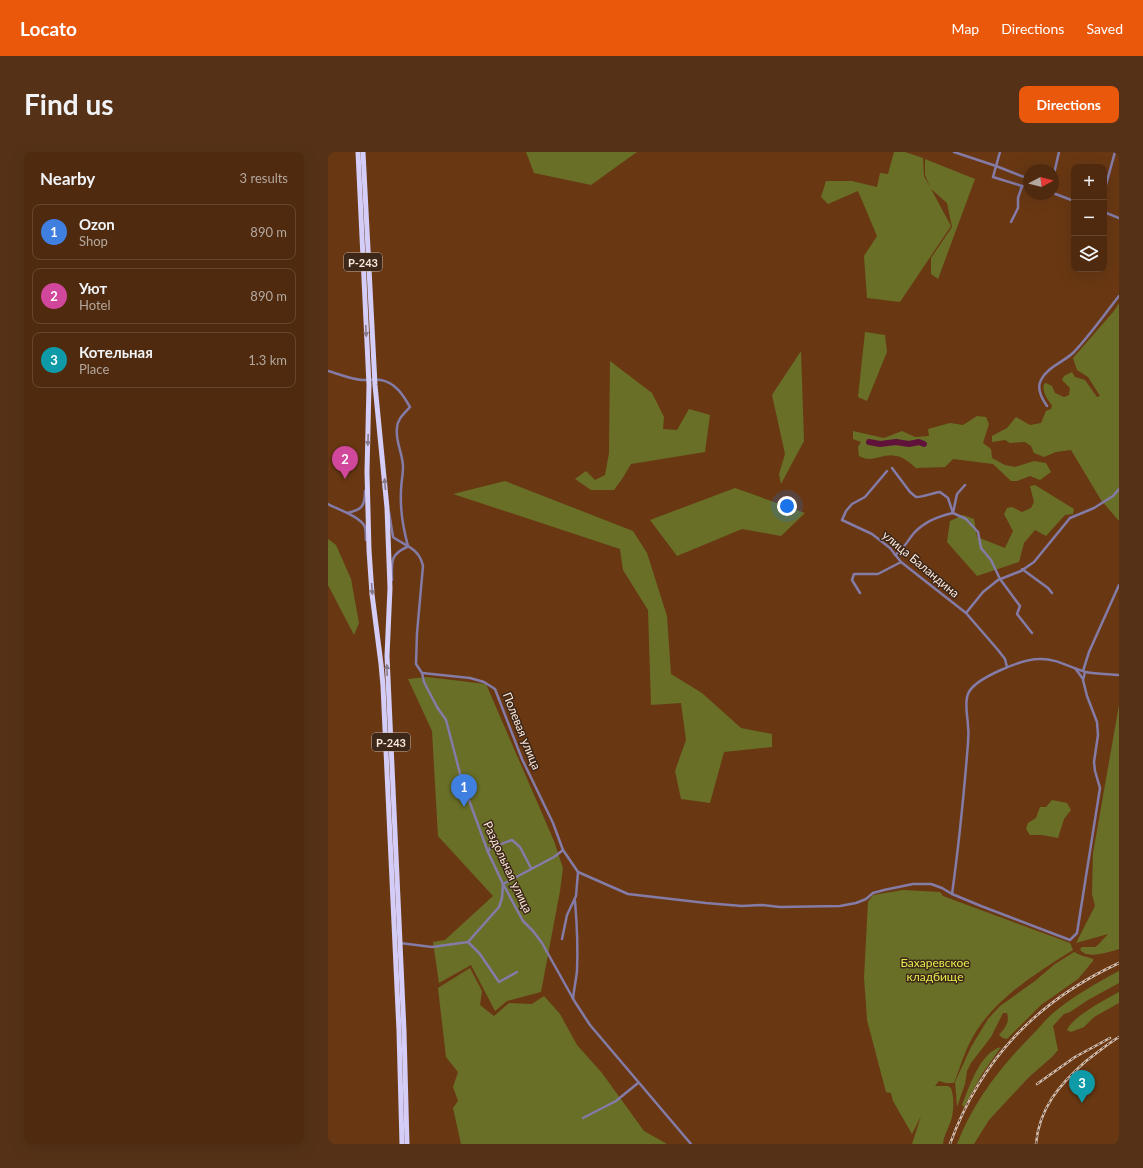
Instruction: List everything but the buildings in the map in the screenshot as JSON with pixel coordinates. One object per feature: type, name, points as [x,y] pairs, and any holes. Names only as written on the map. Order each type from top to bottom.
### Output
[{"type":"highway","name":"Р-243","points":[[358,152],[371,373],[387,508],[390,588],[387,656],[406,1089],[407,1144]]},
{"type":"highway","name":"Р-243","points":[[363,152],[371,373]]},
{"type":"highway","name":"Р-243","points":[[372,385],[367,472],[369,550],[372,594],[381,664],[398,1016],[402,1144]]},
{"type":"street","points":[[954,152],[1023,177]]},
{"type":"street","points":[[1000,152],[992,177],[1022,186],[1018,198],[1018,208],[1011,222]]},
{"type":"street","points":[[1057,164],[1060,152]]},
{"type":"street","points":[[1107,180],[1114,152],[1119,154]]},
{"type":"street","points":[[1059,195],[1071,199]]},
{"type":"street","points":[[1107,213],[1119,218]]},
{"type":"street","points":[[1047,406],[1042,399],[1039,389],[1040,382],[1046,373],[1073,353],[1119,296]]},
{"type":"street","points":[[328,371],[348,378],[380,380],[392,384],[400,391],[410,407],[399,419],[396,427],[403,466],[401,492],[403,528],[408,546],[399,551],[392,560],[392,584],[390,588]]},
{"type":"street","points":[[892,468],[910,492],[916,497],[923,497],[932,493],[940,492],[948,498],[953,513]]},
{"type":"street","name":"улица Баландина","points":[[887,471],[865,498],[852,504],[846,511],[842,520],[872,534],[890,548],[901,562],[966,613],[1005,659],[1007,666]]},
{"type":"street","points":[[347,513],[360,509],[363,504],[365,498],[365,481],[367,472]]},
{"type":"street","points":[[953,513],[957,494],[965,485]]},
{"type":"street","points":[[966,613],[983,592],[1000,579],[1034,562],[1070,518],[1113,496],[1119,490]]},
{"type":"street","points":[[328,504],[347,513],[363,524],[369,550]]},
{"type":"street","name":"Раздольная улица","points":[[387,508],[390,515],[393,537],[415,550],[421,558],[423,566],[416,664],[422,673],[437,707],[446,720],[462,781],[488,852],[503,884],[523,921],[542,943],[573,1000],[590,1025],[691,1144]]},
{"type":"street","points":[[895,555],[904,548],[914,533],[939,516],[953,513],[966,519],[978,532],[981,548],[991,560],[1000,579],[1020,606],[1017,614],[1032,633]]},
{"type":"street","points":[[860,593],[852,580],[854,574],[878,574],[901,562]]},
{"type":"street","points":[[1022,569],[1048,588],[1052,593]]},
{"type":"street","points":[[1083,680],[1089,652],[1119,585]]},
{"type":"street","points":[[952,894],[958,854],[966,774],[968,729],[967,704],[968,694],[971,689],[978,682],[1007,666],[1040,658],[1057,661],[1084,671],[1119,675]]},
{"type":"street","points":[[573,1000],[577,970],[574,901],[578,872],[628,894],[742,906],[840,906],[856,903],[877,892],[913,884],[931,884],[981,906],[1070,940],[1077,934],[1100,788],[1094,762],[1098,735],[1097,722],[1089,704],[1083,680],[1075,668]]},
{"type":"street","name":"Полевая улица","points":[[422,673],[470,678],[484,682],[495,689],[522,759],[553,824],[563,850],[578,872]]},
{"type":"street","points":[[488,852],[490,848],[512,840],[520,848],[531,868]]},
{"type":"street","points":[[400,943],[432,947],[468,942],[499,907],[502,898],[503,884],[554,857],[563,850]]},
{"type":"street","points":[[562,939],[567,915],[574,901]]},
{"type":"street","points":[[468,942],[480,954],[499,982],[517,972]]},
{"type":"street","points":[[583,1118],[616,1101],[638,1083]]},
{"type":"green space","points":[[526,152],[637,152],[591,185],[534,173]]},
{"type":"green space","points":[[894,152],[905,152],[923,158],[924,176],[930,187],[925,175],[925,159],[975,179],[938,279],[931,274],[931,258],[952,227],[947,203],[931,189],[951,226],[900,302],[867,298],[864,256],[877,236],[858,191],[828,204],[821,197],[826,181],[852,181],[877,187],[880,173],[888,174]]},
{"type":"green space","points":[[1119,303],[1119,521],[1101,500],[1071,450],[1056,452],[1044,457],[1034,453],[1031,446],[1025,442],[1010,443],[1005,440],[992,442],[992,436],[1007,428],[1016,417],[1030,425],[1041,423],[1046,411],[1051,409],[1052,405],[1044,393],[1044,384],[1046,383],[1052,386],[1055,393],[1064,397],[1069,395],[1070,388],[1062,380],[1064,376],[1072,372],[1075,377],[1085,380],[1097,397],[1100,396],[1088,377],[1077,370],[1073,358],[1114,311]]},
{"type":"green space","points":[[865,332],[885,335],[887,352],[867,401],[858,397]]},
{"type":"green space","points":[[801,351],[804,441],[781,484],[779,474],[785,454],[772,395]]},
{"type":"green space","points":[[610,361],[652,393],[664,417],[663,429],[677,430],[689,409],[710,415],[705,452],[631,464],[614,490],[591,490],[575,479],[586,471],[595,480],[605,475],[609,453]]},
{"type":"green space","points":[[977,416],[986,417],[989,424],[983,443],[991,449],[992,458],[1005,465],[1015,467],[1034,461],[1046,463],[1051,472],[1040,480],[1030,476],[1017,481],[1011,481],[993,464],[953,459],[945,467],[916,468],[907,460],[891,455],[869,459],[859,456],[858,447],[861,442],[853,439],[853,431],[884,438],[902,431],[915,437],[929,436],[928,429],[950,423],[963,425]]},
{"type":"green space","points":[[505,481],[633,531],[647,553],[667,616],[671,674],[702,693],[741,728],[772,734],[772,747],[724,752],[710,803],[681,799],[675,771],[686,740],[681,703],[651,705],[648,610],[623,570],[620,549],[453,494]]},
{"type":"green space","points":[[1035,485],[1074,509],[1073,514],[1065,515],[1046,536],[1035,530],[1024,543],[1019,562],[977,576],[947,542],[950,521],[963,515],[974,519],[977,537],[1005,548],[1013,531],[1004,514],[1007,508],[1012,507],[1022,512],[1031,508],[1034,502],[1030,486]]},
{"type":"green space","points":[[735,488],[805,513],[781,536],[742,529],[677,556],[650,520]]},
{"type":"green space","points":[[328,539],[336,545],[351,579],[359,623],[354,635],[328,585]]},
{"type":"green space","points":[[427,677],[486,684],[554,841],[563,868],[541,992],[507,1001],[495,1011],[471,965],[439,983],[433,942],[445,940],[493,896],[438,836],[432,731],[408,679]]},
{"type":"green space","points":[[1119,705],[1119,949],[1092,955],[1083,952],[1080,949],[1082,947],[1095,947],[1108,934],[1076,943],[1095,906],[1092,894],[1093,853]]},
{"type":"green space","points":[[1052,800],[1067,803],[1071,810],[1064,819],[1058,838],[1042,835],[1030,835],[1026,829],[1028,823],[1036,818],[1040,807],[1046,807]]},
{"type":"green space","name":"Бахаревское кладбище","points":[[903,890],[940,892],[943,896],[1070,943],[1073,950],[1020,985],[1008,995],[986,1017],[973,1036],[954,1083],[939,1081],[935,1086],[948,1086],[951,1088],[953,1095],[952,1117],[943,1144],[912,1144],[921,1116],[912,1134],[893,1101],[891,1093],[886,1092],[867,1020],[864,978],[868,902],[873,895]]},
{"type":"green space","points":[[1074,952],[1093,959],[1093,961],[1078,979],[1041,1005],[1007,1039],[999,1035],[1005,1028],[1008,1020],[1007,1013],[1003,1013],[991,1037],[971,1063],[967,1071],[965,1084],[957,1107],[955,1082],[971,1047],[988,1019],[1000,1006],[1035,981],[1055,964]]},
{"type":"green space","points":[[470,968],[482,991],[480,1005],[494,1016],[509,1003],[532,1004],[544,996],[560,1014],[577,1045],[602,1073],[644,1131],[667,1144],[461,1144],[453,1108],[458,1101],[453,1087],[458,1072],[446,1057],[438,988]]},
{"type":"green space","points":[[1119,971],[1119,983],[1070,1012],[1064,1014],[1053,1026],[1058,1050],[1029,1077],[989,1120],[974,1144],[957,1144],[980,1098],[1000,1070],[1023,1044],[1048,1018],[1060,1008],[1084,991]]},
{"type":"green space","points":[[1119,992],[1119,1003],[1094,1017],[1084,1027],[1071,1032],[1067,1030],[1070,1025],[1082,1014]]},
{"type":"green space","points":[[1001,1047],[982,1074],[964,1107],[962,1105],[968,1089],[981,1063],[994,1050]]},
{"type":"waterway","points":[[869,442],[880,444],[896,442],[909,444],[919,442],[924,444]]},
{"type":"railway","points":[[950,1144],[963,1113],[978,1085],[995,1059],[1015,1036],[1062,995],[1089,978],[1119,963]]},
{"type":"railway","points":[[1036,1144],[1041,1119],[1052,1098],[1086,1061],[1119,1037]]},
{"type":"railway","points":[[1037,1084],[1075,1057],[1110,1038]]},
{"type":"place","name":"Уют","points":[[345,479]]},
{"type":"place","name":"Ozon","points":[[464,807]]},
{"type":"place","name":"Котельная","points":[[1082,1103]]}]
